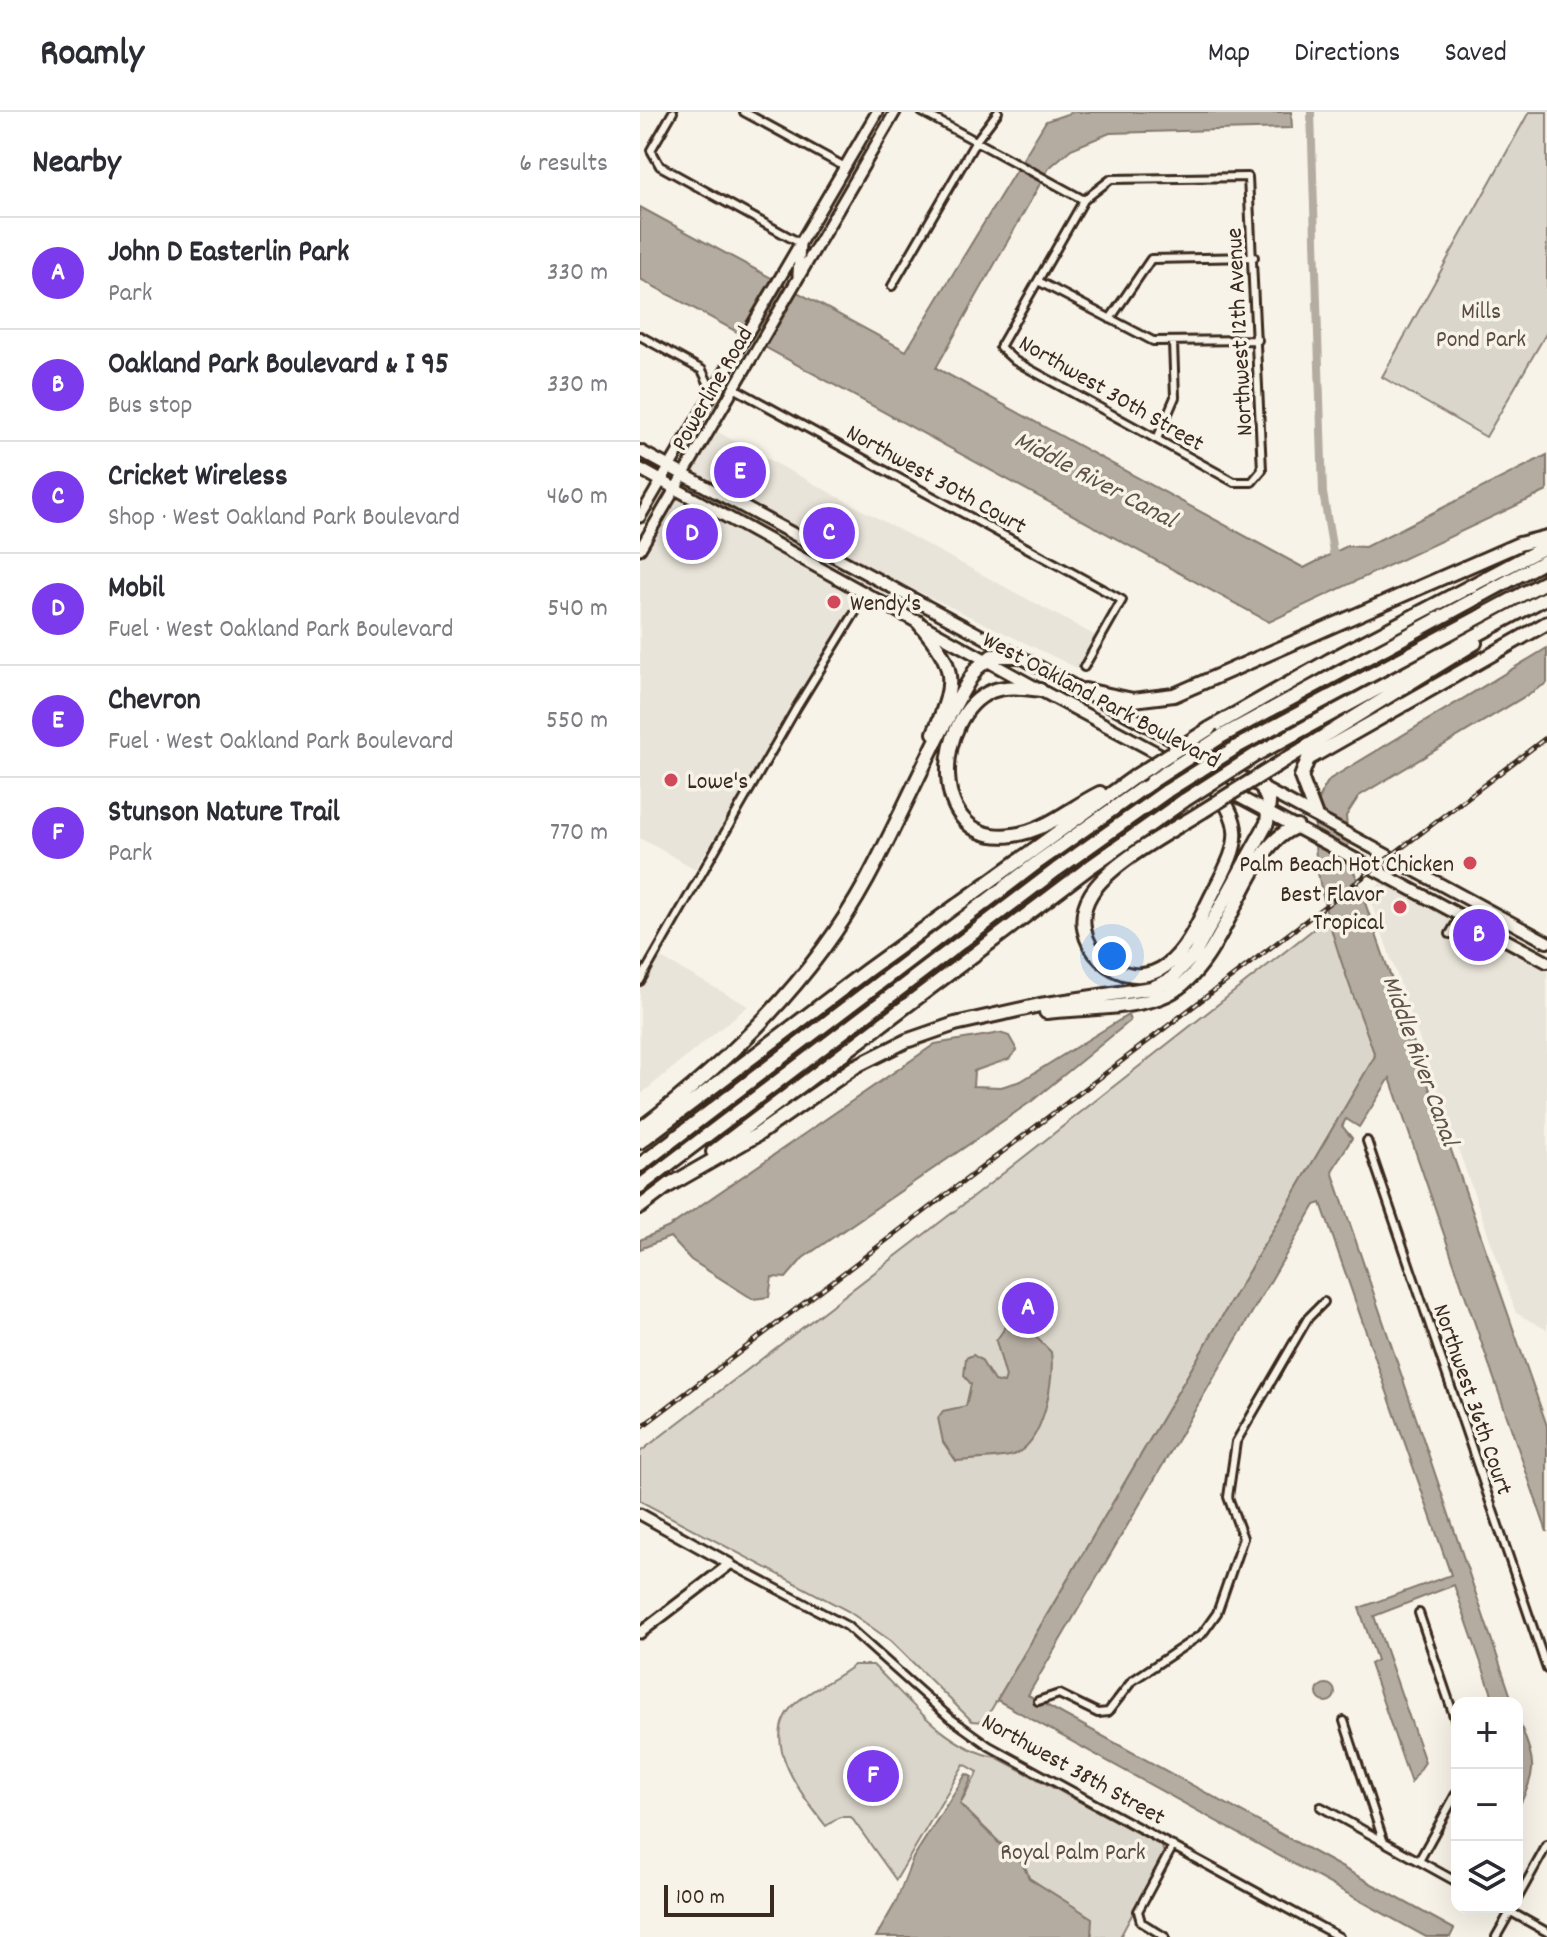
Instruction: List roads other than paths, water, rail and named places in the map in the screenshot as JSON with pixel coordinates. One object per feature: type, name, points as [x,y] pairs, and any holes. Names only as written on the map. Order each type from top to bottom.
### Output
[{"type":"highway","points":[[1085,690],[1133,700],[1174,695],[1519,544],[1547,537]]},
{"type":"highway","points":[[640,1142],[1137,775],[1318,666],[1547,546]]},
{"type":"highway","points":[[640,1165],[1038,862],[1151,782],[1222,736],[1547,560]]},
{"type":"highway","points":[[640,1186],[1068,861],[1167,791],[1240,745],[1547,581]]},
{"type":"highway","points":[[640,1207],[1119,845],[1185,800],[1257,754],[1547,597]]},
{"type":"highway","points":[[1209,780],[1232,812],[1236,843],[1189,936],[1174,959],[1156,972],[1127,974],[1106,966],[1086,939],[1083,918],[1089,897],[1118,868],[1203,811],[1277,765],[1456,657],[1509,617]]},
{"type":"highway","points":[[915,782],[947,701],[951,679],[942,651],[918,622]]},
{"type":"highway","points":[[1315,814],[1301,777],[1308,759],[1547,623]]},
{"type":"highway","points":[[640,1129],[716,1068],[805,974],[861,890],[973,673],[984,659],[1019,656]]},
{"type":"highway","points":[[1040,690],[1015,687],[994,690],[978,700],[965,718],[952,748],[948,785],[953,805],[968,824],[990,835],[1022,834],[1044,826],[1076,804],[1137,775]]},
{"type":"highway","points":[[668,1186],[757,1135],[879,1053],[931,1031],[1040,1005],[1152,988],[1176,976],[1198,949],[1265,827],[1270,812],[1268,798],[1260,783]]},
{"type":"highway","points":[[983,1018],[1143,1001],[1176,990],[1203,964],[1274,838],[1301,829]]},
{"type":"highway","points":[[798,1066],[896,1013]]},
{"type":"highway","points":[[640,1156],[692,1103]]},
{"type":"main road","name":"Powerline Road","points":[[640,517],[877,112]]},
{"type":"main road","name":"Powerline Road","points":[[640,549],[895,112]]},
{"type":"main road","points":[[795,284],[800,243]]},
{"type":"main road","points":[[731,365],[734,388]]},
{"type":"main road","name":"West Oakland Park Boulevard","points":[[640,451],[1260,783],[1372,848],[1547,942]]},
{"type":"main road","name":"West Oakland Park Boulevard","points":[[640,469],[1040,690],[1547,962]]},
{"type":"main road","points":[[867,593],[896,589]]},
{"type":"main road","points":[[1449,889],[1459,900],[1461,915],[1474,909],[1487,910]]},
{"type":"main road","name":"Northwest 38th Street","points":[[640,1514],[730,1564]]},
{"type":"main road","points":[[640,1633],[730,1564]]},
{"type":"street","points":[[673,112],[651,150],[652,157],[660,166],[800,243]]},
{"type":"street","points":[[744,112],[845,167]]},
{"type":"street","points":[[922,112],[1084,200],[1038,281],[1153,341],[1258,340]]},
{"type":"street","points":[[892,286],[976,141],[998,112]]},
{"type":"street","name":"Northwest 12th Avenue","points":[[1084,200],[1111,179],[1248,177],[1262,470],[1252,482]]},
{"type":"street","points":[[1110,319],[1151,259],[1254,257]]},
{"type":"street","name":"Northwest 30th Street","points":[[1038,281],[1000,347],[1015,361],[1234,482],[1252,482]]},
{"type":"street","points":[[640,336],[702,370],[713,393]]},
{"type":"street","points":[[1157,439],[1175,397],[1173,343]]},
{"type":"street","name":"Northwest 30th Court","points":[[734,388],[1122,600],[1084,667]]},
{"type":"street","points":[[640,981],[805,694],[867,593]]},
{"type":"street","points":[[1450,934],[1461,915]]},
{"type":"street","name":"Northwest 36th Court","points":[[1367,1141],[1547,1669]]},
{"type":"street","points":[[1042,1702],[1051,1695],[1064,1696],[1098,1713],[1108,1712],[1132,1681],[1188,1645],[1211,1623],[1242,1545],[1243,1531],[1228,1497],[1236,1442],[1308,1318],[1324,1302]]},
{"type":"street","name":"Northwest 38th Street","points":[[730,1564],[847,1626],[950,1718],[989,1746],[1339,1937]]},
{"type":"street","points":[[1419,1613],[1451,1707]]},
{"type":"street","points":[[1344,1721],[1383,1840]]},
{"type":"street","points":[[1419,1861],[1451,1803]]},
{"type":"street","points":[[1321,1807],[1451,1879]]},
{"type":"street","points":[[1523,1888],[1547,1845]]},
{"type":"street","points":[[1165,1937],[1146,1926],[1138,1917],[1140,1906],[1173,1846]]},
{"type":"street","points":[[1496,1937],[1509,1913]]},
{"type":"street","points":[[1517,1913],[1547,1932]]},
{"type":"water","name":"Middle River Canal","points":[[1073,112],[1291,112],[1292,128],[1110,133],[1071,149],[1049,168],[936,368],[1304,568],[1347,546],[1365,547],[1547,455],[1547,491],[1269,622],[640,279],[640,207],[906,351],[1046,121]]},
{"type":"water","points":[[1547,648],[1547,683],[1359,796],[1346,816],[1350,868],[1355,874],[1547,1426],[1547,1532],[1390,1078],[1359,1127],[1346,1119],[1342,1126],[1352,1138],[1332,1171],[1511,1697],[1493,1697],[1454,1585],[1374,1616],[1425,1762],[1411,1783],[1370,1664],[1377,1660],[1359,1608],[1451,1575],[1321,1203],[1315,1205],[1028,1695],[1454,1929],[1450,1937],[1426,1937],[997,1700],[1375,1056],[1339,956],[1318,875],[1315,837],[1318,805],[1330,779]]},
{"type":"water","points":[[1128,1015],[1130,1021],[1032,1101],[803,1258],[786,1278],[772,1277],[769,1297],[753,1299],[691,1260],[670,1237],[640,1249],[640,1240],[669,1227],[935,1044],[1000,1033],[1009,1036],[1017,1050],[1009,1059],[974,1071],[973,1086],[1001,1087],[1021,1081]]},
{"type":"water","points":[[1009,1322],[1029,1330],[1051,1352],[1049,1394],[1040,1425],[1024,1449],[1013,1455],[956,1461],[943,1442],[938,1418],[943,1411],[966,1406],[971,1384],[964,1376],[966,1358],[973,1355],[981,1360],[994,1381],[1004,1383],[1006,1377],[996,1341]]},
{"type":"water","points":[[1326,1684],[1335,1693],[1326,1702],[1317,1693]]},
{"type":"water","points":[[1523,1732],[1532,1763],[1523,1799]]},
{"type":"water","points":[[966,1774],[972,1777],[960,1804],[1013,1859],[1021,1861],[1029,1878],[1092,1918],[1091,1937],[876,1937],[896,1902],[913,1858]]},
{"type":"waterway","points":[[1311,112],[1323,493],[1335,563]]},
{"type":"railway","points":[[640,1428],[1547,737]]},
{"type":"place","name":"Chevron","points":[[740,472]]},
{"type":"place","name":"Cricket Wireless","points":[[829,533]]},
{"type":"place","name":"Mobil","points":[[692,534]]},
{"type":"place","name":"Wendy's","points":[[834,602]]},
{"type":"place","name":"Lowe's","points":[[671,780]]},
{"type":"place","name":"Palm Beach Hot Chicken","points":[[1470,863]]},
{"type":"place","name":"Best Flavor Tropical","points":[[1400,907]]},
{"type":"place","name":"Oakland Park Boulevard & I 95","points":[[1479,935]]},
{"type":"place","name":"John D Easterlin Park","points":[[1028,1308]]},
{"type":"place","name":"Stunson Nature Trail","points":[[873,1776]]},
{"type":"park label","name":"Mills Pond Park","points":[[1481,324]]},
{"type":"park label","name":"Royal Palm Park","points":[[1073,1851]]}]
